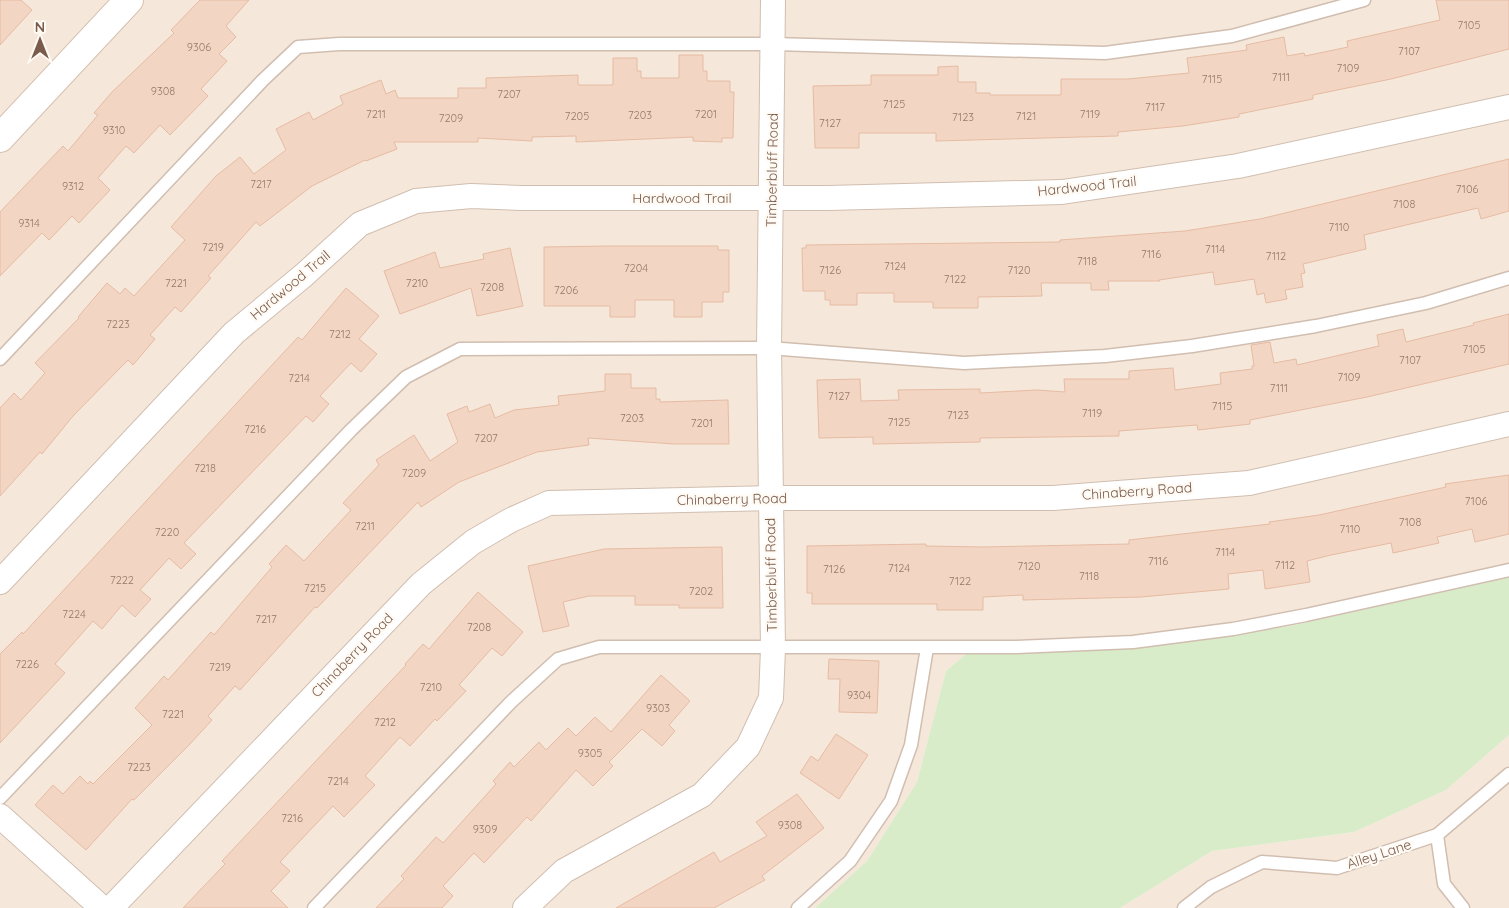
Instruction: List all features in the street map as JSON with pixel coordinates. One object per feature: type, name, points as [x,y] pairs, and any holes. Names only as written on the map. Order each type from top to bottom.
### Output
[{"type":"street","points":[[0,138],[129,0]]},
{"type":"street","name":"Timberbluff Road","points":[[525,908],[564,871],[610,844],[649,826],[702,795],[748,747],[770,698],[773,649],[769,348],[773,0]]},
{"type":"street","name":"Hardwood Trail","points":[[0,582],[234,333],[304,275],[360,224],[416,201],[471,196],[521,198],[828,198],[1062,192],[1238,166],[1509,107]]},
{"type":"street","name":"Chinaberry Road","points":[[111,908],[421,584],[473,542],[511,520],[549,503],[770,498],[1053,498],[1249,483],[1509,424]]},
{"type":"street","points":[[0,816],[102,908]]},
{"type":"lane","points":[[0,359],[263,80],[298,48],[339,44],[773,44],[1105,53],[1232,36],[1364,0]]},
{"type":"lane","points":[[0,798],[351,430],[406,377],[460,349],[769,348],[964,362],[1105,356],[1192,346],[1316,326],[1426,303],[1509,278]]},
{"type":"lane","points":[[314,908],[511,702],[558,659],[599,647],[927,648],[1016,647],[1133,642],[1224,630],[1306,615],[1509,570]]},
{"type":"lane","points":[[798,908],[850,861],[891,801],[911,746],[927,648]]},
{"type":"lane","name":"Alley Lane","points":[[1184,908],[1210,887],[1262,862],[1337,868],[1436,835],[1509,774]]},
{"type":"lane","points":[[1436,835],[1444,884],[1463,908]]},
{"type":"shaded area","points":[[0,0],[1509,0],[1509,577],[1286,627],[972,649],[946,671],[917,782],[867,861],[815,908],[0,908]]},
{"type":"shaded area","points":[[1509,735],[1509,908],[1120,908],[1212,851],[1354,832],[1446,790]]},
{"type":"green space","points":[[1509,577],[1509,735],[1446,790],[1354,832],[1212,851],[1120,908],[815,908],[867,861],[917,782],[946,671],[972,649],[1286,627]]},
{"type":"building","points":[[0,0],[21,0],[32,10],[0,45]]},
{"type":"building","points":[[200,0],[249,0],[226,26],[236,37],[219,54],[227,61],[201,89],[208,96],[170,135],[160,125],[134,153],[126,146],[98,178],[110,190],[79,223],[72,216],[49,240],[42,233],[0,276],[0,212],[63,146],[68,151],[98,115],[94,113],[112,92],[174,33],[171,30]]},
{"type":"building","points":[[1436,0],[1509,0],[1509,49],[1391,79],[1313,95],[1313,99],[1239,114],[1239,117],[1183,126],[1118,132],[1118,136],[936,141],[936,133],[859,133],[859,148],[815,148],[813,86],[871,85],[871,75],[938,75],[938,67],[958,66],[958,82],[976,82],[976,93],[990,93],[990,95],[1061,95],[1061,79],[1128,79],[1189,73],[1187,58],[1247,50],[1246,45],[1284,37],[1287,56],[1304,53],[1305,56],[1348,47],[1347,41],[1440,20]]},
{"type":"building","points":[[679,55],[703,55],[703,71],[707,71],[707,81],[730,81],[730,92],[734,92],[733,138],[722,138],[722,142],[693,141],[693,137],[576,142],[576,136],[532,137],[532,141],[478,138],[478,142],[394,142],[397,149],[365,160],[312,186],[260,226],[256,222],[208,276],[211,278],[181,312],[175,307],[150,335],[155,339],[133,365],[128,360],[73,416],[42,454],[40,452],[0,496],[0,408],[14,393],[21,400],[45,373],[35,363],[79,318],[107,283],[120,294],[125,288],[134,296],[185,240],[171,227],[216,176],[240,157],[254,174],[286,150],[276,129],[309,112],[313,120],[343,104],[340,96],[381,80],[386,94],[395,90],[398,98],[458,98],[458,88],[486,88],[486,78],[578,75],[578,85],[613,85],[613,58],[637,58],[637,71],[641,71],[641,78],[679,78]]},
{"type":"building","points":[[1509,159],[1509,211],[1481,219],[1478,208],[1364,235],[1366,249],[1303,264],[1305,273],[1301,274],[1303,287],[1285,290],[1287,299],[1266,303],[1264,293],[1257,295],[1254,279],[1215,285],[1213,272],[1160,281],[1108,281],[1109,290],[1091,290],[1091,283],[1041,283],[1042,296],[978,297],[978,308],[933,308],[933,302],[894,302],[894,293],[857,293],[857,305],[830,305],[830,300],[825,300],[825,291],[803,291],[802,248],[806,248],[806,245],[1060,242],[1060,240],[1185,231],[1260,219]]},
{"type":"building","points":[[718,246],[718,250],[729,250],[729,292],[723,292],[723,302],[702,302],[702,317],[674,317],[674,300],[635,300],[635,317],[610,317],[610,306],[544,306],[544,247]]},
{"type":"building","points":[[510,248],[523,306],[477,316],[471,288],[400,314],[384,271],[435,252],[440,268],[484,259],[483,254]]},
{"type":"building","points":[[346,288],[379,316],[359,339],[377,354],[361,372],[351,363],[320,396],[329,404],[313,422],[306,416],[184,543],[196,554],[181,569],[169,558],[140,590],[151,599],[135,617],[122,605],[102,629],[93,621],[55,664],[65,673],[0,743],[0,654],[22,632],[23,634],[298,337],[302,340]]},
{"type":"building","points":[[1509,314],[1509,364],[1367,397],[1250,420],[1250,424],[1198,430],[1197,425],[1119,431],[1119,436],[980,438],[980,442],[873,444],[873,437],[819,438],[817,380],[860,379],[861,401],[899,400],[898,390],[980,389],[980,393],[1037,390],[1065,392],[1064,379],[1129,379],[1129,371],[1173,368],[1175,390],[1221,384],[1220,373],[1252,369],[1252,366],[1254,366],[1251,345],[1270,342],[1274,363],[1296,359],[1297,365],[1379,346],[1377,335],[1403,329],[1406,342]]},
{"type":"building","points":[[605,374],[631,374],[631,388],[656,388],[656,399],[660,399],[660,402],[728,400],[729,444],[674,444],[588,438],[589,445],[537,452],[459,482],[421,507],[418,502],[317,608],[315,607],[240,690],[235,686],[208,716],[212,720],[134,800],[132,799],[86,850],[35,805],[53,785],[63,794],[80,776],[88,784],[90,781],[93,784],[152,725],[135,708],[164,676],[168,680],[211,632],[214,635],[272,567],[269,564],[286,545],[304,561],[351,510],[343,503],[379,465],[376,460],[414,435],[430,461],[458,442],[447,414],[467,406],[469,412],[490,404],[495,418],[514,410],[559,405],[558,396],[605,391]]},
{"type":"building","points":[[1509,475],[1509,534],[1475,542],[1472,529],[1437,537],[1439,543],[1393,553],[1391,543],[1331,555],[1307,561],[1310,582],[1265,589],[1263,570],[1228,574],[1229,589],[1141,597],[1023,600],[1023,595],[983,597],[983,610],[937,610],[937,604],[812,604],[812,593],[807,593],[807,546],[926,544],[926,546],[983,547],[1129,544],[1129,540],[1270,524],[1269,522],[1319,515],[1446,487],[1445,484]]},
{"type":"building","points":[[722,547],[723,608],[635,605],[635,596],[589,596],[563,602],[569,626],[543,632],[528,566],[604,549]]},
{"type":"building","points":[[478,592],[523,632],[502,656],[492,648],[459,685],[466,691],[437,721],[435,719],[410,746],[400,737],[365,776],[375,785],[344,817],[333,806],[280,862],[290,871],[271,891],[288,908],[183,908],[225,864],[222,861],[406,665],[423,644],[429,649]]},
{"type":"building","points":[[829,659],[879,661],[877,713],[839,712],[840,679],[828,679]]},
{"type":"building","points":[[661,675],[690,701],[669,725],[675,731],[662,746],[642,729],[609,762],[613,766],[593,786],[576,770],[531,821],[527,817],[484,863],[474,853],[443,886],[453,896],[442,908],[376,908],[404,879],[401,876],[436,837],[443,843],[496,784],[493,781],[510,762],[514,767],[539,742],[546,750],[568,728],[576,736],[595,717],[611,732]]},
{"type":"building","points":[[836,734],[868,755],[839,799],[800,773],[811,756],[818,761]]},
{"type":"building","points":[[797,794],[824,828],[762,876],[765,880],[714,908],[616,908],[714,852],[720,862],[767,836],[756,822]]}]
